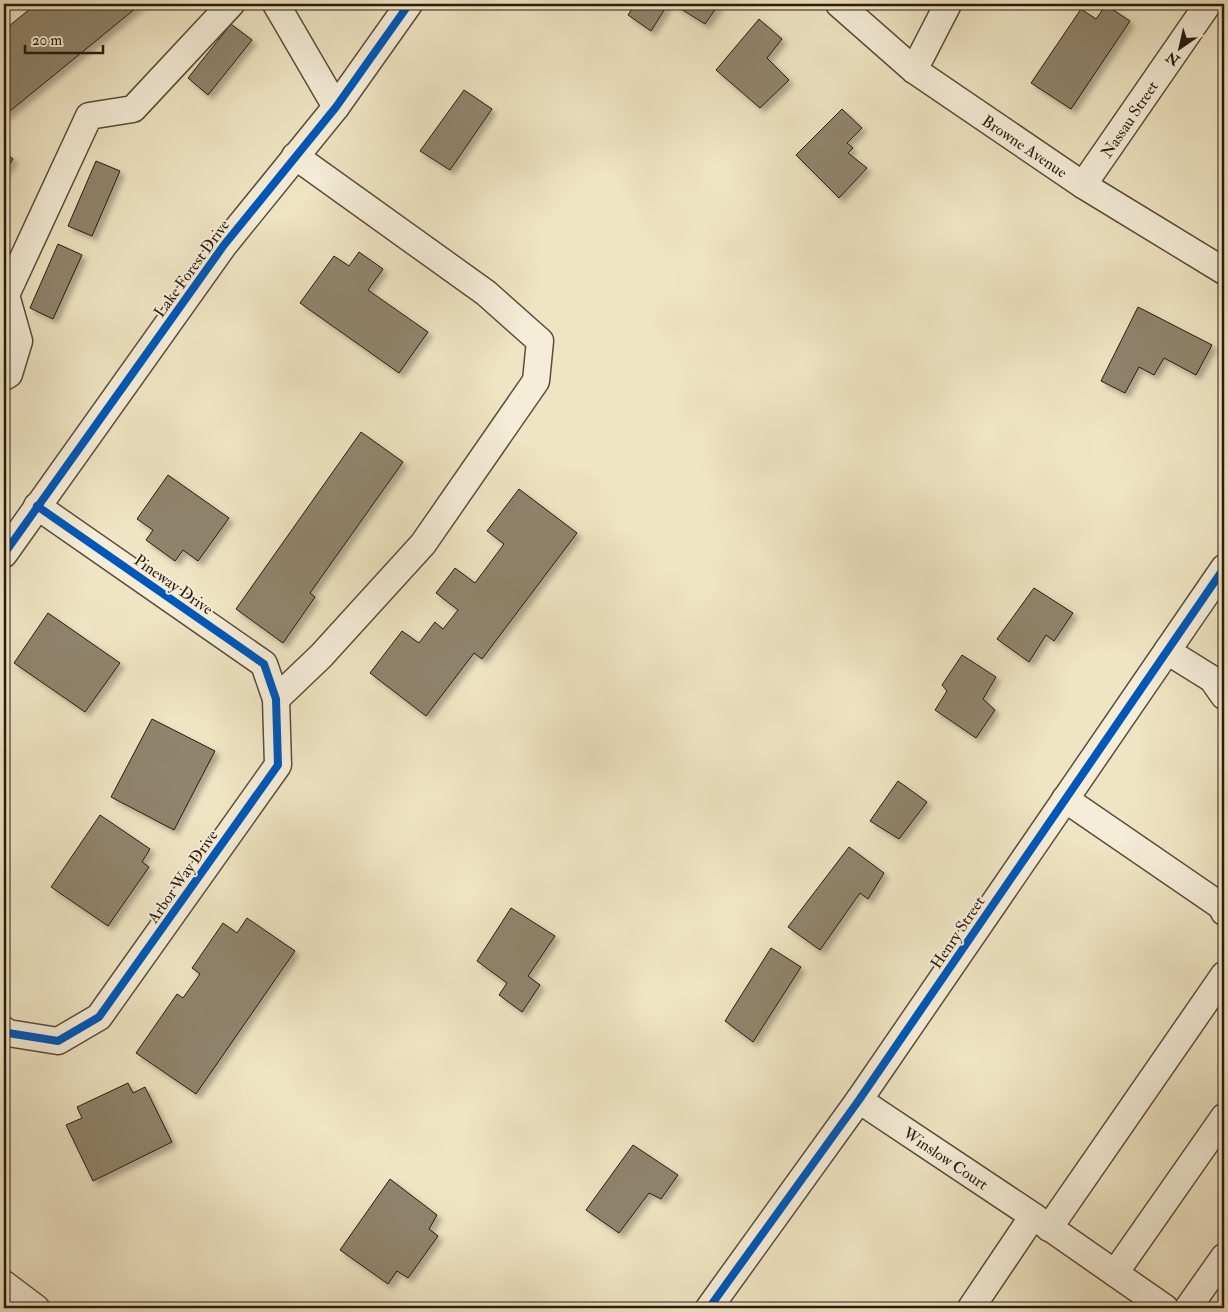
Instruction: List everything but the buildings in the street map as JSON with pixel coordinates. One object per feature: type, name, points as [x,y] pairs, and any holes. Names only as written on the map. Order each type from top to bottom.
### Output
[{"type":"street","points":[[4,377],[9,374],[19,341],[6,294],[89,116],[133,109],[231,4]]},
{"type":"street","points":[[276,4],[336,107]]},
{"type":"street","name":"Lake Forest Drive","points":[[4,554],[224,244],[336,107],[409,4]]},
{"type":"street","name":"Browne Avenue","points":[[838,4],[914,70],[1083,185],[1224,270]]},
{"type":"street","points":[[914,70],[948,4]]},
{"type":"street","name":"Nassau Street","points":[[1083,185],[1208,4]]},
{"type":"street","points":[[276,699],[321,656],[423,544],[536,381],[540,341],[486,293],[296,156]]},
{"type":"street","name":"Pineway Drive","points":[[37,506],[264,664],[276,699]]},
{"type":"street","name":"Henry Street","points":[[709,1308],[859,1100],[1224,568]]},
{"type":"street","points":[[1167,651],[1212,679],[1224,696]]},
{"type":"street","name":"Arbor Way Drive","points":[[4,1030],[8,1033],[58,1041],[100,1017],[278,765],[276,699]]},
{"type":"street","points":[[1065,799],[1222,906],[1224,912]]},
{"type":"street","points":[[971,1308],[1041,1222],[1224,975]]},
{"type":"street","name":"Winslow Court","points":[[859,1100],[1166,1308]]},
{"type":"street","points":[[1115,1274],[1224,1117]]},
{"type":"street","points":[[1188,1308],[1224,1257]]},
{"type":"street","points":[[4,1284],[36,1308]]},
{"type":"cycle path","points":[[4,554],[224,245],[336,107],[409,4]]},
{"type":"cycle path","points":[[4,1030],[8,1033],[58,1041],[99,1017],[278,765],[276,699],[264,664],[37,506]]},
{"type":"cycle path","points":[[709,1308],[859,1100],[1224,568]]}]
